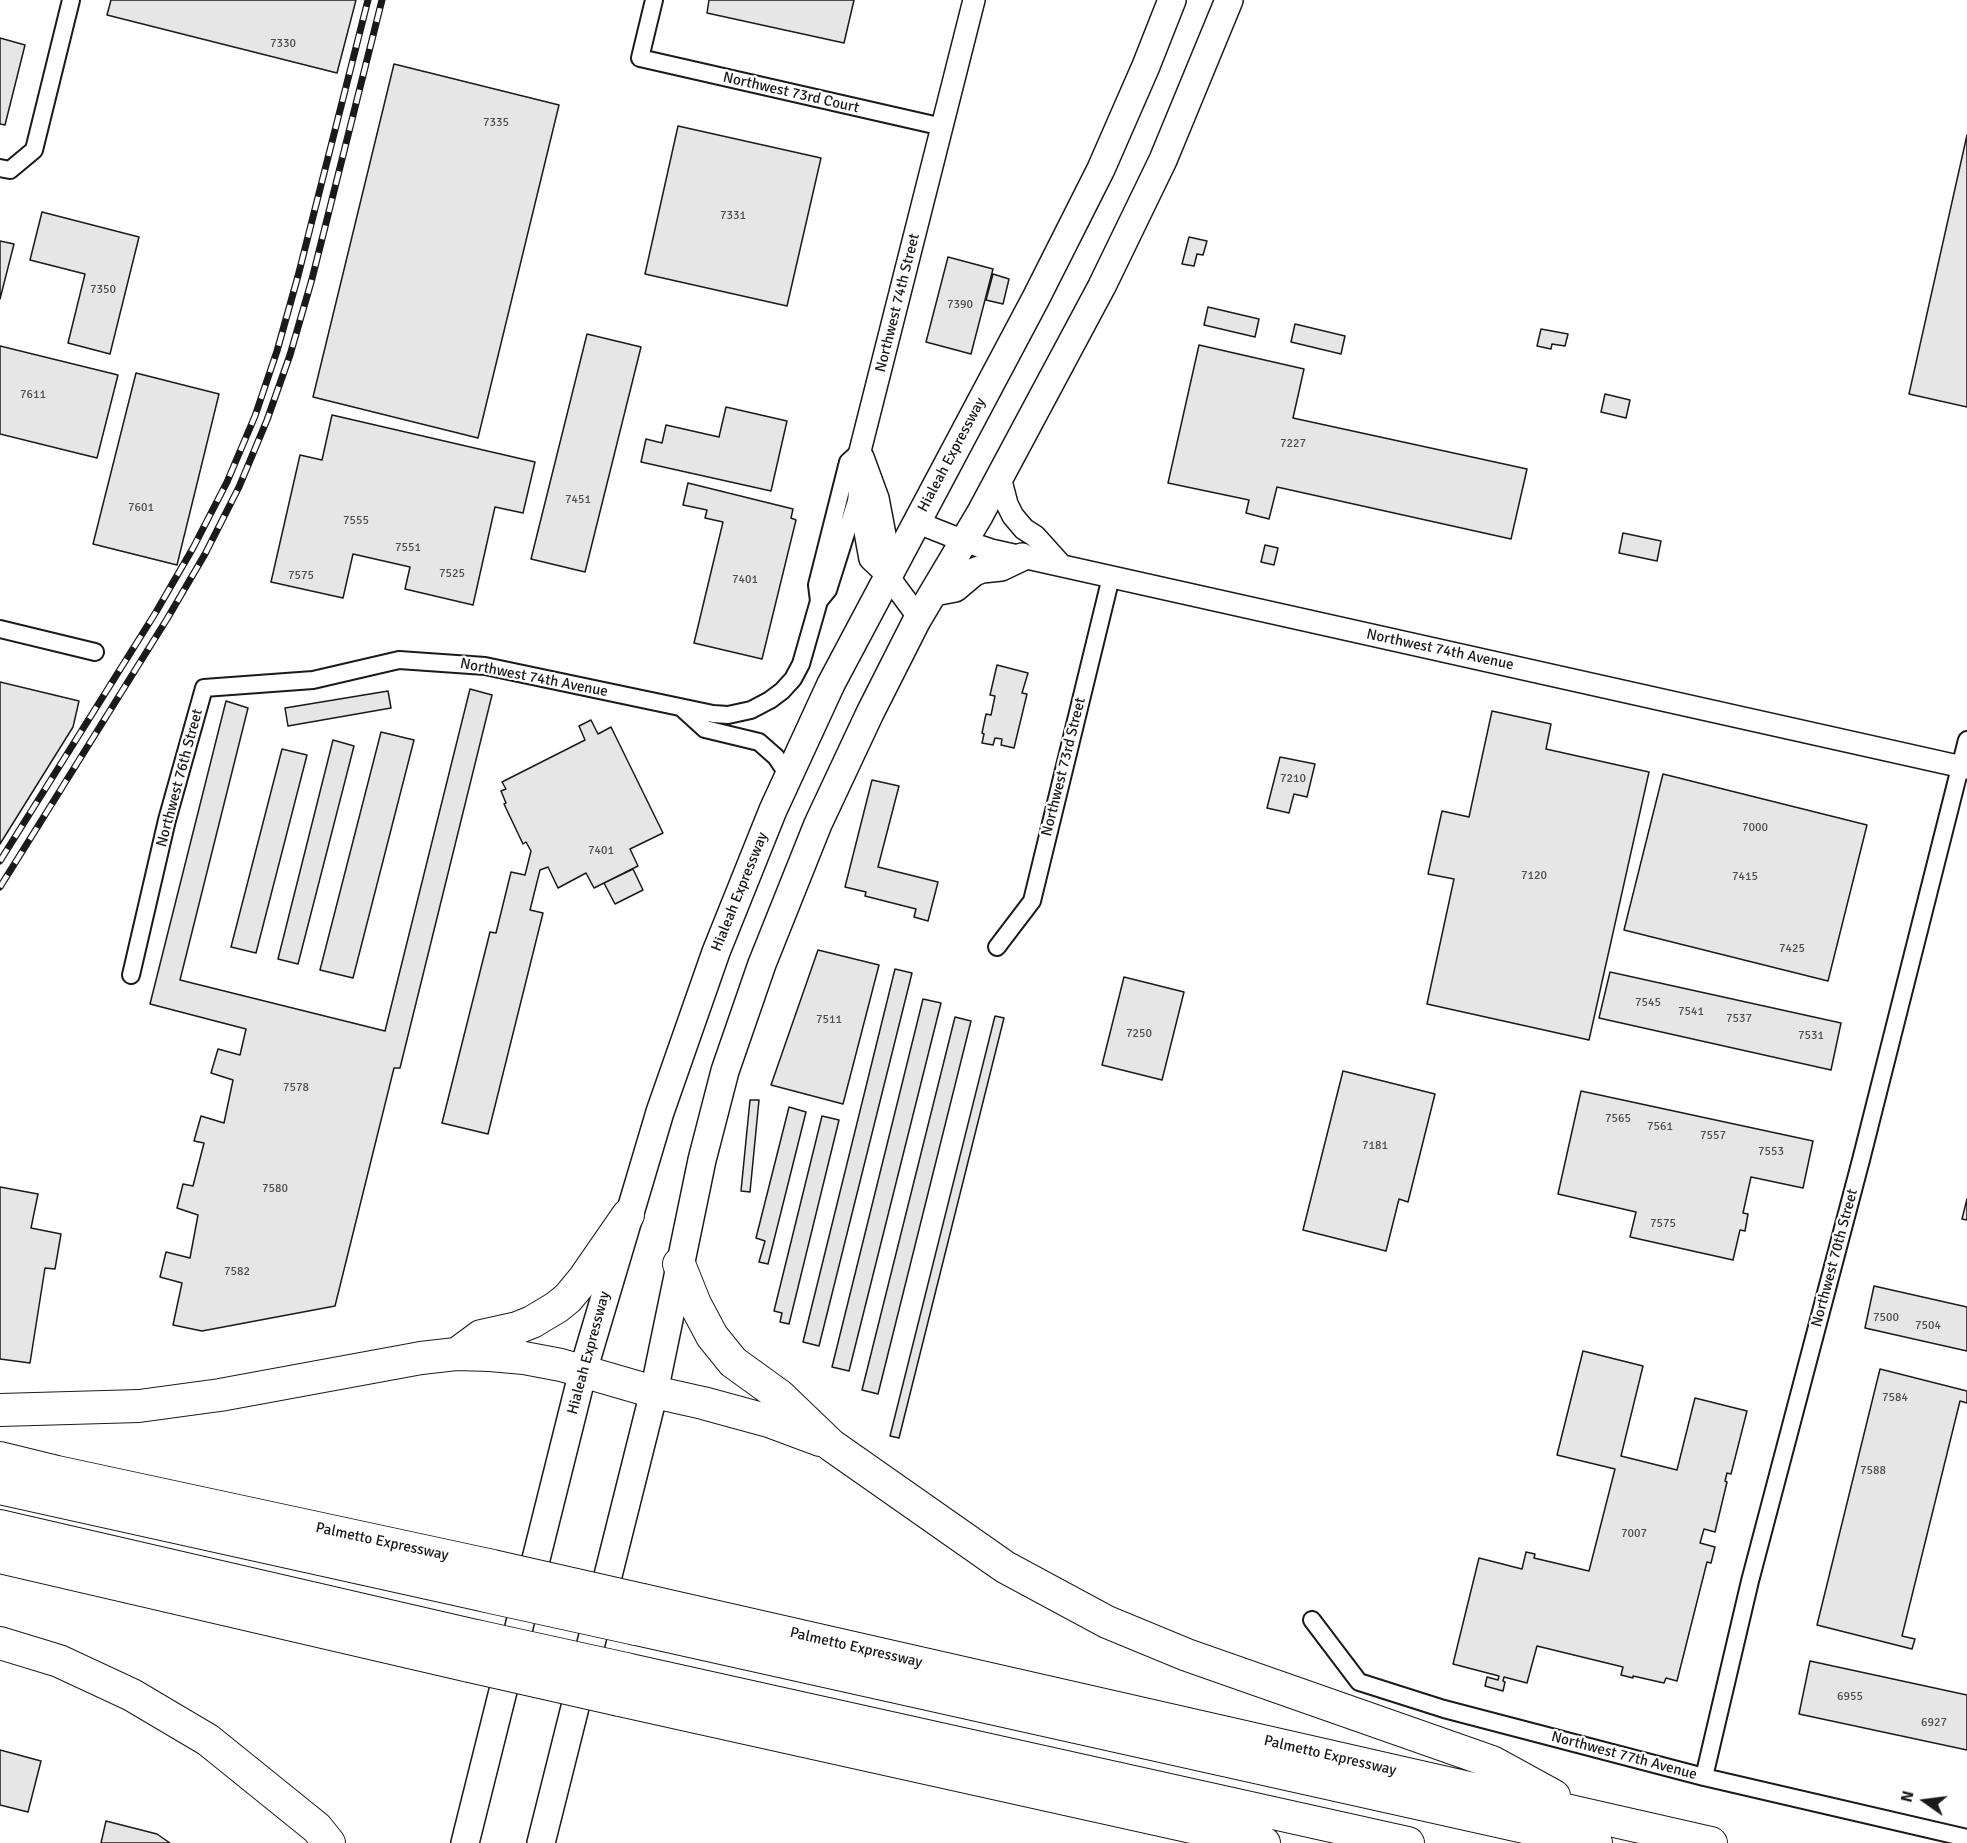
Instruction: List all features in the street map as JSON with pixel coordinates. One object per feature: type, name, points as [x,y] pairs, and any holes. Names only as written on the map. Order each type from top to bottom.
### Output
[{"type":"highway","points":[[456,1354],[481,1336],[524,1325],[557,1307],[583,1280],[628,1215]]},
{"type":"highway","points":[[680,1264],[695,1304],[712,1336],[733,1362],[780,1396],[831,1445],[1005,1566],[1107,1622],[1198,1659],[1492,1762],[1593,1829]]},
{"type":"highway","points":[[0,1410],[139,1406],[220,1395],[399,1361],[456,1354],[524,1358],[548,1362],[769,1421],[831,1445]]},
{"type":"highway","name":"Palmetto Expressway","points":[[0,1458],[493,1566],[639,1614],[1593,1829],[1711,1843]]},
{"type":"highway","points":[[0,1488],[486,1596],[639,1614]]},
{"type":"highway","points":[[0,1526],[476,1636],[1408,1843]]},
{"type":"highway","points":[[0,1557],[619,1700],[1264,1843]]},
{"type":"highway","points":[[0,1643],[59,1661],[132,1695],[208,1740],[323,1836],[344,1843]]},
{"type":"main road","name":"Hialeah Expressway","points":[[465,1843],[583,1371],[660,1112],[738,894],[788,775],[831,684],[1036,298],[1101,169],[1172,0]]},
{"type":"main road","points":[[541,1843],[654,1392],[694,1193],[721,1087],[762,963],[832,792],[870,713],[919,618],[1000,477],[1102,286],[1145,199],[1229,0]]},
{"type":"main road","points":[[934,592],[955,588],[981,569],[1001,567],[1022,557]]},
{"type":"street","points":[[0,168],[10,170],[34,150],[71,0]]},
{"type":"street","name":"Northwest 73rd Court","points":[[654,0],[640,58],[943,127]]},
{"type":"street","name":"Northwest 74th Street","points":[[771,700],[782,691],[797,672],[806,653],[819,601],[817,585],[848,462],[864,459],[974,0]]},
{"type":"street","points":[[864,459],[859,494],[870,559],[888,576],[919,618]]},
{"type":"street","points":[[864,459],[878,498],[886,540],[888,576]]},
{"type":"street","points":[[1000,477],[1006,504],[1013,516],[1062,566]]},
{"type":"street","name":"Northwest 74th Street","points":[[819,601],[828,590],[859,494]]},
{"type":"street","name":"Northwest 74th Avenue","points":[[916,522],[964,541],[1022,557],[1964,768]]},
{"type":"street","name":"Northwest 73rd Street","points":[[997,947],[1032,901],[1111,577]]},
{"type":"street","points":[[0,629],[95,652]]},
{"type":"street","name":"Northwest 74th Avenue","points":[[313,680],[399,660],[455,663],[514,672],[713,714],[728,715],[751,710],[771,700]]},
{"type":"street","name":"Northwest 76th Street","points":[[131,975],[167,820],[204,688],[313,680]]},
{"type":"street","name":"Northwest 74th Avenue","points":[[683,709],[705,729],[759,742],[776,757],[788,775]]},
{"type":"street","name":"Northwest 70th Street","points":[[1704,1777],[1750,1581],[1964,768],[1967,740]]},
{"type":"street","name":"Northwest 77th Avenue","points":[[1312,1620],[1359,1682],[1444,1709],[1704,1777],[1967,1838]]},
{"type":"building","points":[[111,0],[356,0],[337,73],[107,15]]},
{"type":"building","points":[[709,0],[854,0],[844,43],[707,13]]},
{"type":"building","points":[[0,38],[25,45],[5,125],[0,124]]},
{"type":"building","points":[[394,64],[559,105],[478,438],[313,397]]},
{"type":"building","points":[[678,126],[821,158],[787,306],[645,274]]},
{"type":"building","points":[[1967,135],[1967,407],[1909,394]]},
{"type":"building","points":[[42,212],[139,237],[110,354],[68,343],[85,274],[30,260]]},
{"type":"building","points":[[1189,237],[1207,241],[1203,255],[1197,254],[1194,266],[1182,264]]},
{"type":"building","points":[[0,241],[14,244],[0,299]]},
{"type":"building","points":[[948,257],[993,269],[971,354],[926,342]]},
{"type":"building","points":[[993,274],[1009,279],[1003,304],[986,300]]},
{"type":"building","points":[[1208,307],[1259,319],[1255,337],[1204,325]]},
{"type":"building","points":[[1295,324],[1345,336],[1341,354],[1291,342]]},
{"type":"building","points":[[1541,329],[1568,334],[1565,346],[1552,344],[1551,349],[1537,346]]},
{"type":"building","points":[[587,334],[641,347],[585,572],[531,559]]},
{"type":"building","points":[[1199,345],[1304,369],[1293,418],[1527,469],[1511,539],[1277,487],[1269,519],[1246,513],[1249,500],[1168,483]]},
{"type":"building","points":[[0,346],[118,375],[97,458],[0,434]]},
{"type":"building","points":[[136,373],[219,394],[177,565],[93,544]]},
{"type":"building","points":[[1605,394],[1630,400],[1626,418],[1601,412]]},
{"type":"building","points":[[726,407],[787,421],[771,491],[641,462],[646,439],[662,443],[666,425],[719,437]]},
{"type":"building","points":[[332,415],[535,462],[523,513],[495,507],[473,605],[405,589],[410,567],[353,554],[343,598],[271,582],[300,455],[322,460]]},
{"type":"building","points":[[688,483],[793,509],[791,518],[796,520],[762,659],[694,643],[723,522],[705,518],[707,510],[683,505]]},
{"type":"building","points":[[1623,533],[1661,541],[1657,561],[1619,553]]},
{"type":"building","points":[[1265,545],[1278,548],[1274,565],[1261,562]]},
{"type":"building","points":[[997,665],[1028,673],[1022,693],[1027,694],[1014,748],[1001,745],[1002,739],[995,738],[993,745],[982,743],[986,714],[991,715],[995,696],[990,695]]},
{"type":"building","points":[[0,682],[79,701],[73,727],[0,844]]},
{"type":"building","points":[[470,689],[492,695],[400,1068],[394,1068],[335,1306],[202,1331],[173,1325],[182,1283],[160,1277],[166,1252],[190,1258],[198,1215],[177,1208],[183,1184],[193,1186],[204,1143],[194,1141],[201,1116],[224,1123],[233,1080],[211,1073],[218,1049],[240,1055],[246,1029],[150,1004],[226,701],[248,708],[180,980],[385,1031]]},
{"type":"building","points":[[388,691],[391,708],[288,726],[285,708]]},
{"type":"building","points":[[1492,711],[1551,724],[1546,749],[1649,772],[1589,1040],[1427,1004],[1454,879],[1428,874],[1442,811],[1469,817]]},
{"type":"building","points":[[591,720],[598,734],[611,727],[663,833],[630,849],[638,866],[594,888],[586,873],[558,888],[548,867],[540,870],[530,910],[543,913],[488,1134],[442,1123],[490,932],[496,933],[511,872],[525,875],[531,851],[526,842],[523,844],[504,804],[506,803],[501,791],[506,789],[502,782],[585,740],[579,726]]},
{"type":"building","points":[[381,732],[414,740],[353,978],[320,970]]},
{"type":"building","points":[[333,740],[354,746],[298,964],[278,959]]},
{"type":"building","points":[[282,749],[307,755],[256,953],[231,947]]},
{"type":"building","points":[[1280,757],[1315,764],[1307,797],[1294,794],[1289,813],[1267,808]]},
{"type":"building","points":[[1663,774],[1867,825],[1828,981],[1624,930]]},
{"type":"building","points":[[872,780],[899,786],[878,867],[938,882],[928,921],[914,917],[916,909],[865,896],[866,892],[845,887]]},
{"type":"building","points":[[633,869],[643,890],[615,904],[604,883]]},
{"type":"building","points":[[818,950],[879,965],[843,1104],[771,1085]]},
{"type":"building","points":[[895,969],[912,973],[819,1346],[803,1342]]},
{"type":"building","points":[[1610,972],[1841,1023],[1831,1070],[1599,1018]]},
{"type":"building","points":[[1124,977],[1184,992],[1162,1080],[1102,1065]]},
{"type":"building","points":[[923,999],[941,1003],[849,1371],[832,1367]]},
{"type":"building","points":[[995,1016],[1004,1018],[899,1438],[890,1436]]},
{"type":"building","points":[[955,1017],[971,1021],[878,1394],[862,1390]]},
{"type":"building","points":[[1343,1071],[1435,1094],[1408,1202],[1399,1199],[1386,1251],[1303,1230]]},
{"type":"building","points":[[1581,1091],[1813,1141],[1803,1188],[1751,1177],[1743,1213],[1748,1214],[1745,1231],[1740,1230],[1733,1260],[1630,1237],[1636,1212],[1558,1194]]},
{"type":"building","points":[[750,1100],[759,1100],[750,1192],[741,1191]]},
{"type":"building","points":[[789,1107],[806,1112],[768,1264],[759,1262],[765,1241],[756,1238]]},
{"type":"building","points":[[822,1116],[839,1120],[789,1324],[780,1322],[782,1313],[774,1311]]},
{"type":"building","points":[[0,1187],[38,1194],[31,1228],[61,1234],[55,1269],[45,1268],[30,1363],[0,1359]]},
{"type":"building","points":[[1967,1199],[1967,1220],[1962,1219]]},
{"type":"building","points":[[1874,1286],[1967,1307],[1967,1351],[1865,1328]]},
{"type":"building","points":[[1583,1351],[1643,1366],[1621,1456],[1677,1470],[1695,1398],[1747,1411],[1731,1474],[1727,1473],[1715,1532],[1704,1529],[1700,1543],[1715,1547],[1711,1563],[1707,1562],[1677,1681],[1666,1678],[1664,1683],[1621,1675],[1623,1667],[1537,1646],[1527,1683],[1504,1677],[1503,1691],[1485,1686],[1487,1677],[1498,1680],[1499,1676],[1453,1664],[1479,1558],[1522,1569],[1526,1552],[1535,1554],[1534,1558],[1589,1571],[1615,1469],[1557,1455]]},
{"type":"building","points":[[1880,1369],[1967,1391],[1967,1403],[1960,1401],[1902,1636],[1915,1639],[1912,1649],[1817,1625]]},
{"type":"building","points":[[1810,1661],[1967,1695],[1967,1750],[1799,1714]]},
{"type":"building","points":[[0,1750],[41,1761],[28,1812],[0,1805]]},
{"type":"building","points":[[106,1821],[157,1834],[170,1843],[101,1843]]},
{"type":"railway","points":[[0,861],[156,612],[227,482],[255,416],[277,351],[368,0]]},
{"type":"railway","points":[[0,887],[167,619],[205,554],[239,487],[267,420],[290,355],[312,279],[382,0]]}]
